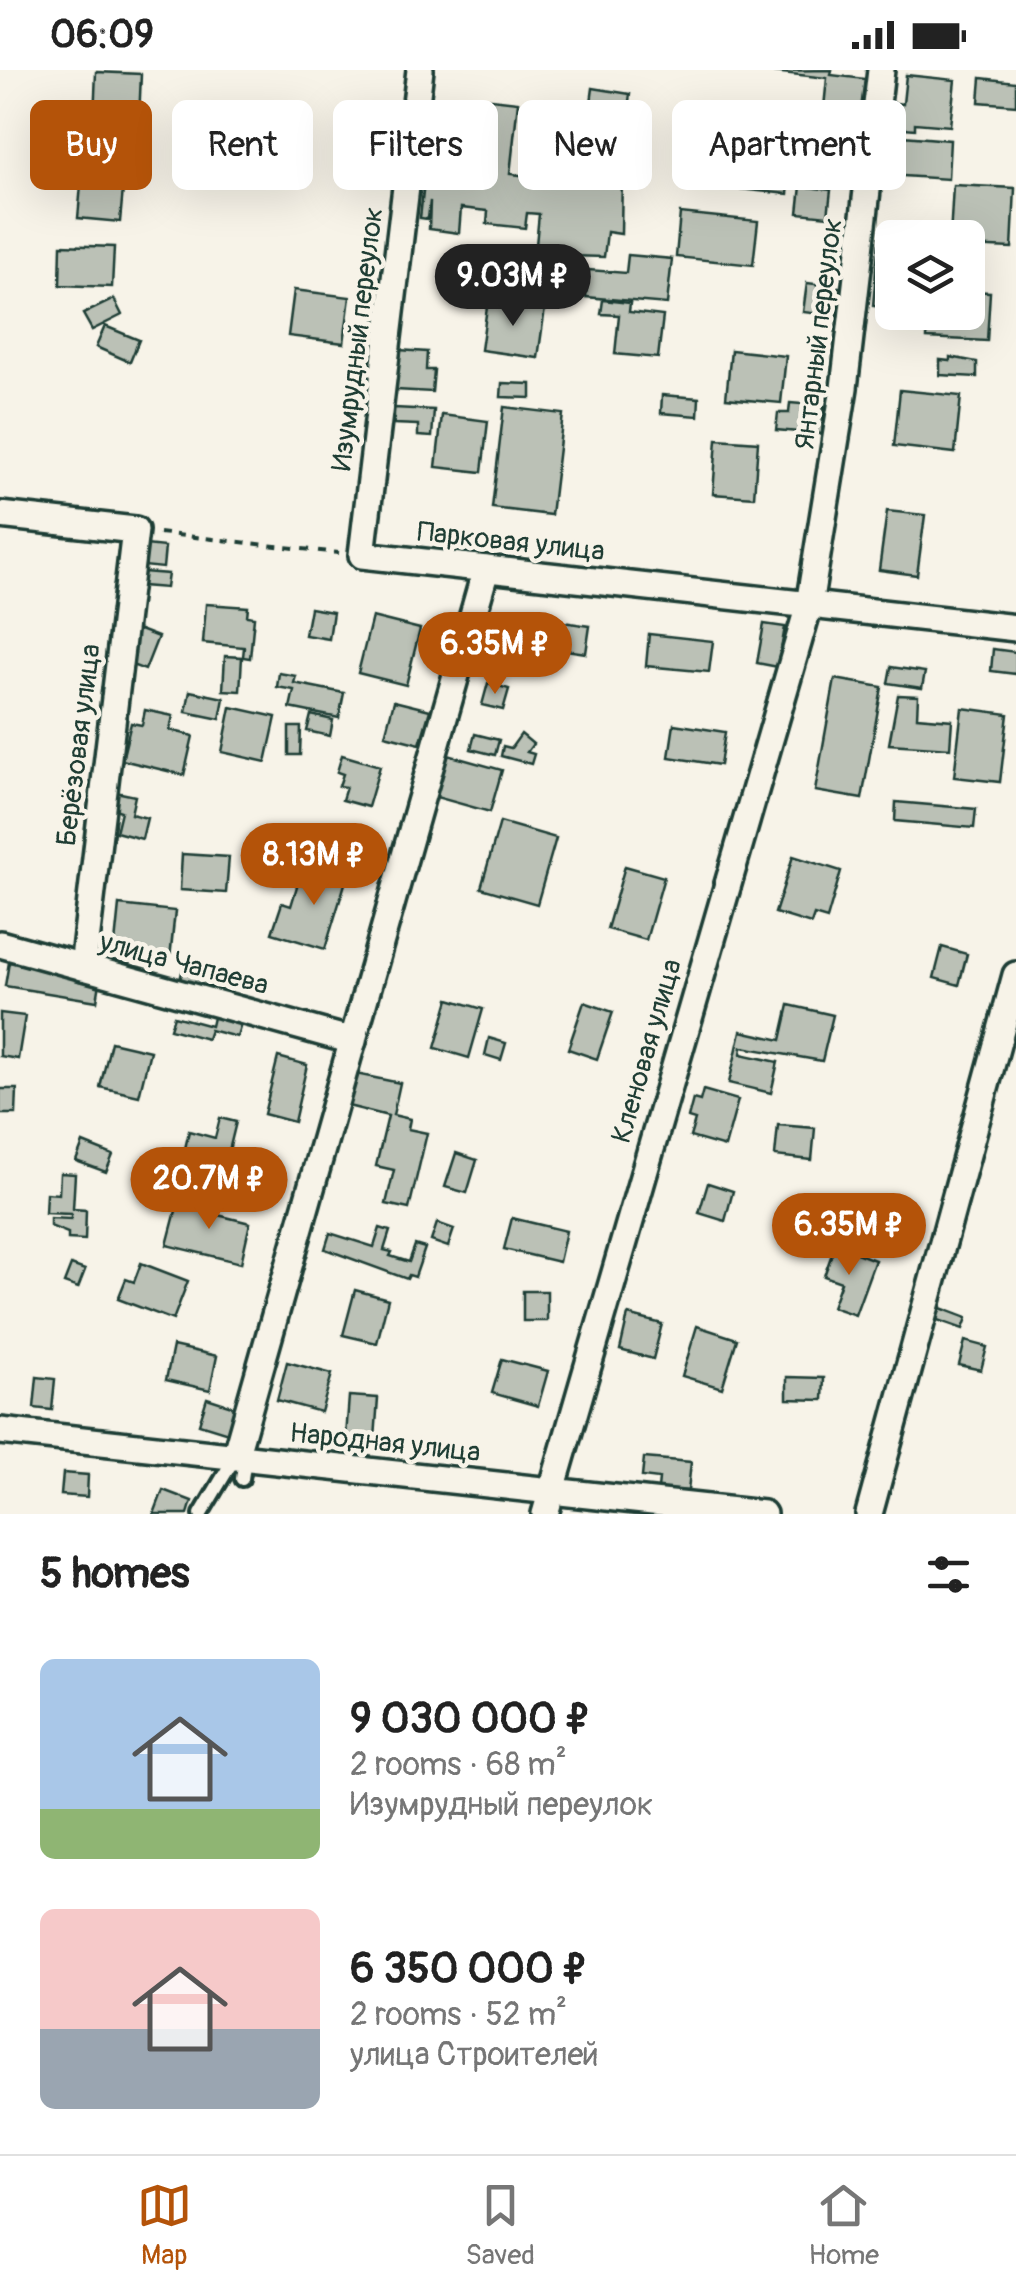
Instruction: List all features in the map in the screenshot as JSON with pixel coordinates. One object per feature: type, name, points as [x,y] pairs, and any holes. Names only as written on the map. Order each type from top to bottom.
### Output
[{"type":"street","name":"Изумрудный переулок","points":[[362,556],[420,70]]},
{"type":"street","name":"Янтарный переулок","points":[[809,605],[844,388],[881,70]]},
{"type":"street","points":[[0,516],[135,530]]},
{"type":"street","name":"Берёзовая улица","points":[[83,967],[135,530]]},
{"type":"street","name":"Парковая улица","points":[[362,556],[1016,628]]},
{"type":"street","points":[[241,1464],[352,1041],[486,569]]},
{"type":"street","name":"Кленовая улица","points":[[548,1502],[809,605]]},
{"type":"street","name":"улица Чапаева","points":[[0,944],[352,1041]]},
{"type":"street","points":[[869,1514],[1016,975]]},
{"type":"street","name":"Народная улица","points":[[0,1431],[548,1502],[763,1514]]},
{"type":"lane","points":[[201,1514],[241,1464]]},
{"type":"path","points":[[135,530],[362,556]]},
{"type":"building","points":[[832,70],[831,75],[865,79],[862,100],[825,100],[827,78],[764,71]]},
{"type":"building","points":[[96,72],[141,74],[140,100],[95,100]]},
{"type":"building","points":[[906,75],[955,80],[950,126],[915,123],[915,129],[906,128]]},
{"type":"building","points":[[981,78],[1016,82],[1016,105],[979,102]]},
{"type":"building","points":[[593,88],[630,94],[629,100],[591,100]]},
{"type":"building","points":[[482,98],[518,102],[510,174],[518,175],[518,190],[622,190],[621,234],[607,232],[604,257],[535,255],[539,214],[527,213],[525,228],[487,224],[488,211],[461,208],[459,233],[429,229],[430,201],[428,219],[420,218],[423,190],[498,190],[498,100]]},
{"type":"building","points":[[906,136],[950,140],[948,179],[906,176]]},
{"type":"building","points":[[953,185],[1015,188],[1012,248],[985,247],[985,220],[951,220]]},
{"type":"building","points":[[81,190],[123,190],[120,222],[78,218]]},
{"type":"building","points":[[749,190],[788,190],[788,194]]},
{"type":"building","points":[[801,190],[831,190],[828,216],[798,213]]},
{"type":"building","points":[[680,213],[758,221],[753,265],[676,257]]},
{"type":"building","points":[[61,245],[114,247],[112,287],[60,285]]},
{"type":"building","points":[[628,255],[672,259],[667,304],[586,297],[589,270],[626,273]]},
{"type":"building","points":[[807,283],[840,287],[837,316],[803,312]]},
{"type":"building","points":[[294,290],[350,297],[344,343],[288,336]]},
{"type":"building","points":[[985,292],[990,292],[987,341],[927,338],[927,330],[985,330]]},
{"type":"building","points":[[114,299],[122,315],[92,330],[83,314]]},
{"type":"building","points":[[488,300],[545,308],[538,358],[481,350]]},
{"type":"building","points":[[603,300],[630,303],[629,312],[663,316],[658,358],[615,354],[619,315],[601,314]]},
{"type":"building","points":[[105,326],[139,340],[130,362],[96,347]]},
{"type":"building","points":[[399,350],[427,352],[426,370],[434,370],[432,392],[396,390]]},
{"type":"building","points":[[731,350],[786,356],[781,403],[726,398]]},
{"type":"building","points":[[950,357],[977,362],[977,377],[940,375],[940,360],[950,361]]},
{"type":"building","points":[[502,383],[531,384],[531,398],[501,397]]},
{"type":"building","points":[[900,390],[961,396],[955,453],[894,446]]},
{"type":"building","points":[[662,395],[699,398],[698,416],[661,413]]},
{"type":"building","points":[[790,403],[824,406],[822,434],[776,430],[778,413],[789,413]]},
{"type":"building","points":[[504,407],[563,414],[551,515],[492,508]]},
{"type":"building","points":[[394,408],[434,410],[432,437],[418,436],[418,425],[394,424]]},
{"type":"building","points":[[442,415],[488,421],[482,472],[436,467]]},
{"type":"building","points":[[717,439],[758,442],[754,497],[713,494]]},
{"type":"building","points":[[887,511],[925,515],[917,575],[879,570]]},
{"type":"building","points":[[136,544],[165,547],[163,568],[133,565]]},
{"type":"building","points":[[143,572],[168,574],[166,588],[142,586]]},
{"type":"building","points":[[206,604],[248,607],[247,616],[254,617],[250,658],[243,657],[244,647],[203,643]]},
{"type":"building","points":[[310,608],[333,612],[329,639],[305,635]]},
{"type":"building","points":[[372,617],[420,629],[406,685],[358,673]]},
{"type":"building","points":[[563,622],[590,626],[586,653],[559,649]]},
{"type":"building","points":[[764,624],[785,627],[778,667],[757,663]]},
{"type":"building","points":[[137,629],[158,637],[145,670],[124,662]]},
{"type":"building","points":[[649,634],[713,641],[709,672],[646,666]]},
{"type":"building","points":[[993,649],[1016,652],[1016,674],[991,671]]},
{"type":"building","points":[[225,656],[242,657],[240,691],[223,690]]},
{"type":"building","points":[[891,667],[925,672],[922,688],[888,683]]},
{"type":"building","points":[[279,673],[296,676],[294,683],[344,693],[339,718],[290,708],[294,690],[277,687]]},
{"type":"building","points":[[835,679],[882,687],[862,799],[815,791]]},
{"type":"building","points":[[488,683],[509,689],[503,710],[482,705]]},
{"type":"building","points":[[190,691],[224,698],[220,719],[186,712]]},
{"type":"building","points":[[898,695],[918,696],[917,717],[952,720],[950,748],[889,744]]},
{"type":"building","points":[[394,701],[430,710],[420,744],[385,735]]},
{"type":"building","points":[[231,707],[276,717],[266,762],[222,752]]},
{"type":"building","points":[[962,708],[1008,714],[1000,782],[954,777]]},
{"type":"building","points":[[145,710],[173,716],[170,730],[193,736],[184,775],[122,760],[131,723],[142,725]]},
{"type":"building","points":[[311,715],[333,720],[330,736],[307,731]]},
{"type":"building","points":[[674,724],[725,732],[720,765],[669,757]]},
{"type":"building","points":[[289,727],[301,727],[300,755],[289,755]]},
{"type":"building","points":[[475,734],[499,740],[495,755],[471,749]]},
{"type":"building","points":[[521,734],[533,744],[527,752],[534,754],[531,764],[501,756],[503,746],[511,748]]},
{"type":"building","points":[[342,755],[380,766],[368,807],[342,800],[346,787],[339,786],[343,774],[337,772]]},
{"type":"building","points":[[448,755],[502,770],[490,812],[436,797]]},
{"type":"building","points":[[116,792],[135,796],[131,814],[147,818],[142,839],[116,832],[121,811],[112,808]]},
{"type":"building","points":[[896,802],[976,809],[974,828],[895,821]]},
{"type":"building","points":[[500,822],[556,838],[537,904],[481,888]]},
{"type":"building","points":[[258,838],[287,847],[281,869],[252,861]]},
{"type":"building","points":[[182,854],[229,857],[226,893],[180,890]]},
{"type":"building","points":[[793,856],[841,871],[827,919],[814,915],[811,924],[775,913]]},
{"type":"building","points":[[337,860],[351,864],[325,949],[272,933],[282,903],[291,906],[298,883],[315,888],[322,865],[334,869]]},
{"type":"building","points":[[625,866],[664,877],[646,940],[607,929]]},
{"type":"building","points":[[119,905],[175,911],[170,959],[114,953]]},
{"type":"building","points":[[942,947],[967,954],[959,985],[934,978]]},
{"type":"building","points":[[9,962],[101,977],[97,1001],[5,986]]},
{"type":"building","points":[[183,968],[211,976],[207,992],[179,984]]},
{"type":"building","points":[[449,999],[483,1009],[469,1058],[435,1048]]},
{"type":"building","points":[[584,1002],[613,1012],[597,1059],[568,1049]]},
{"type":"building","points":[[789,1005],[833,1015],[822,1061],[742,1047],[741,1054],[778,1062],[771,1093],[729,1083],[741,1031],[781,1040]]},
{"type":"building","points":[[0,1013],[25,1016],[18,1059],[0,1056]]},
{"type":"building","points":[[214,1013],[242,1021],[237,1037],[210,1030],[207,1039],[170,1029],[174,1016],[211,1026]]},
{"type":"building","points":[[489,1038],[506,1043],[501,1060],[485,1055]]},
{"type":"building","points":[[111,1042],[150,1051],[139,1096],[100,1087]]},
{"type":"building","points":[[278,1057],[307,1065],[294,1122],[264,1114]]},
{"type":"building","points":[[351,1073],[400,1083],[393,1115],[410,1119],[408,1129],[427,1133],[409,1209],[386,1204],[394,1170],[376,1166],[388,1116],[344,1105]]},
{"type":"building","points":[[0,1089],[17,1089],[16,1114],[0,1114]]},
{"type":"building","points":[[703,1090],[738,1100],[725,1147],[690,1137],[695,1120],[688,1118],[693,1099],[700,1101]]},
{"type":"building","points":[[220,1118],[236,1122],[226,1163],[184,1153],[189,1131],[215,1138]]},
{"type":"building","points":[[778,1125],[815,1128],[812,1160],[775,1156]]},
{"type":"building","points":[[83,1143],[113,1155],[106,1172],[76,1161]]},
{"type":"building","points":[[456,1153],[477,1160],[467,1193],[445,1187]]},
{"type":"building","points":[[60,1173],[75,1174],[73,1209],[86,1210],[85,1240],[68,1239],[68,1233],[50,1226],[50,1218],[71,1219],[71,1214],[45,1213],[46,1193],[59,1194]]},
{"type":"building","points":[[708,1183],[733,1191],[725,1221],[699,1213]]},
{"type":"building","points":[[194,1199],[221,1205],[218,1215],[250,1223],[241,1263],[167,1245],[177,1207],[192,1210]]},
{"type":"building","points":[[512,1218],[566,1231],[559,1262],[504,1249]]},
{"type":"building","points":[[437,1223],[454,1229],[448,1247],[431,1241]]},
{"type":"building","points":[[380,1228],[390,1231],[384,1250],[392,1252],[390,1256],[409,1262],[415,1245],[425,1248],[415,1277],[409,1275],[407,1279],[325,1249],[330,1233],[374,1247]]},
{"type":"building","points":[[835,1245],[875,1260],[855,1315],[832,1307],[841,1282],[824,1276]]},
{"type":"building","points":[[141,1263],[188,1281],[173,1320],[118,1299],[126,1279],[134,1282]]},
{"type":"building","points":[[71,1265],[85,1270],[78,1288],[64,1283]]},
{"type":"building","points":[[355,1290],[388,1299],[377,1343],[343,1335]]},
{"type":"building","points":[[523,1291],[547,1291],[547,1321],[523,1321]]},
{"type":"building","points":[[930,1304],[967,1318],[963,1329],[926,1316]]},
{"type":"building","points":[[628,1315],[662,1324],[653,1359],[620,1350]]},
{"type":"building","points":[[697,1326],[737,1339],[722,1388],[682,1376]]},
{"type":"building","points":[[965,1341],[987,1347],[981,1370],[959,1365]]},
{"type":"building","points":[[173,1346],[217,1356],[210,1390],[166,1380]]},
{"type":"building","points":[[502,1359],[548,1371],[538,1406],[492,1393]]},
{"type":"building","points":[[287,1362],[332,1374],[321,1412],[277,1400]]},
{"type":"building","points":[[37,1377],[55,1379],[52,1410],[34,1408]]},
{"type":"building","points":[[787,1377],[824,1378],[823,1400],[787,1399]]},
{"type":"building","points":[[349,1396],[378,1398],[375,1439],[346,1437]]},
{"type":"building","points":[[207,1398],[235,1407],[228,1433],[199,1424]]},
{"type":"building","points":[[644,1458],[691,1462],[688,1491],[658,1489],[659,1479],[642,1477]]},
{"type":"building","points":[[63,1473],[88,1475],[87,1497],[61,1495]]},
{"type":"building","points":[[163,1490],[192,1501],[188,1514],[154,1514]]}]
